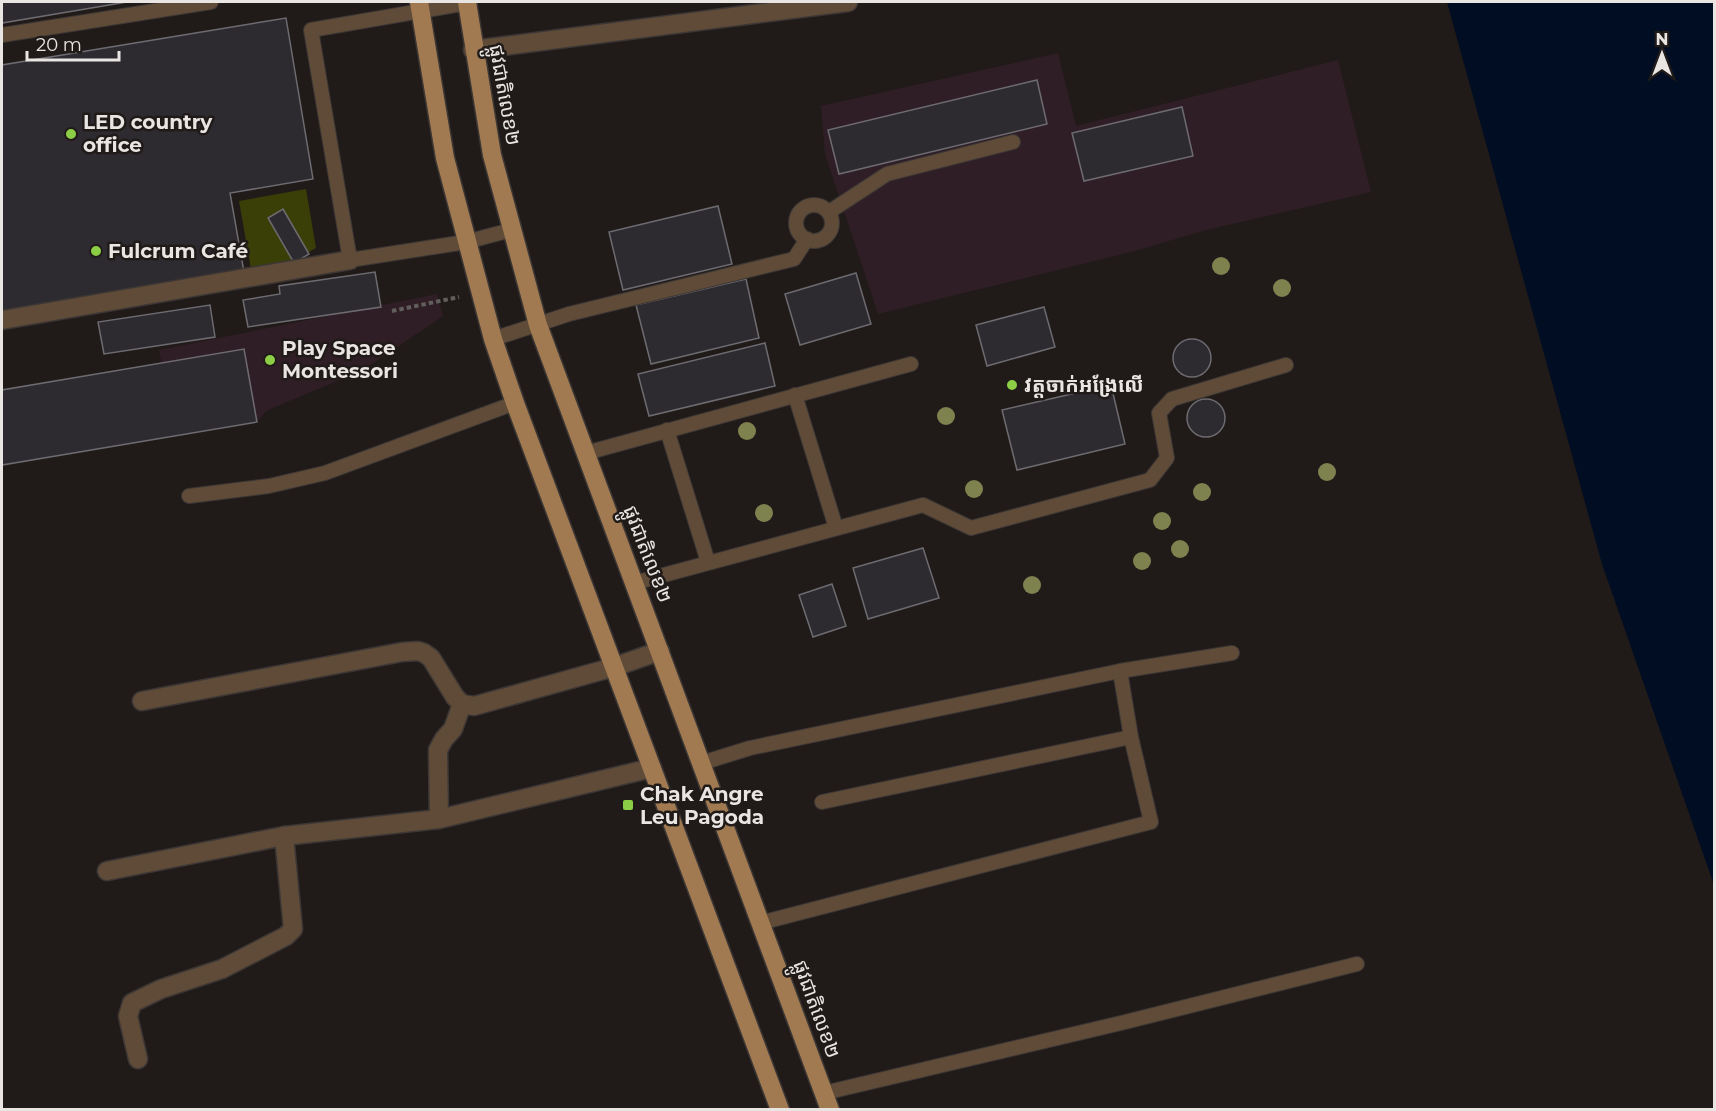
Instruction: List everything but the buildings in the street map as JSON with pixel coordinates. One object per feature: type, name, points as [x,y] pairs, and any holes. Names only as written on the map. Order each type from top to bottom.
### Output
[{"type":"main road","name":"ផ្លូវជាតិលេខ២","points":[[467,2],[473,50],[492,154],[538,325],[827,1102]]},
{"type":"main road","points":[[419,6],[444,158],[493,339],[780,1110]]},
{"type":"street","points":[[473,50],[848,2]]},
{"type":"street","points":[[2,320],[350,260]]},
{"type":"street","points":[[141,701],[402,652],[418,651],[430,658],[462,704],[474,706],[614,667],[660,651]]},
{"type":"street","points":[[439,819],[438,750],[453,729],[462,704]]},
{"type":"street","points":[[107,871],[284,836],[439,819],[652,768]]},
{"type":"street","points":[[138,1059],[128,1016],[132,1003],[161,989],[222,969],[286,936],[293,929],[284,836]]},
{"type":"lane","points":[[2,35],[211,2]]},
{"type":"lane","points":[[467,2],[419,6],[311,30],[350,260],[466,242],[511,230]]},
{"type":"lane","points":[[829,212],[887,174],[1013,142]]},
{"type":"lane","points":[[812,205],[822,206],[829,212],[832,221],[831,230],[825,237],[816,240],[807,239],[799,233],[796,224],[798,215],[804,208],[812,205]]},
{"type":"lane","points":[[493,339],[569,314],[794,259],[807,239]]},
{"type":"lane","points":[[586,453],[910,364]]},
{"type":"lane","points":[[634,583],[923,505],[971,528],[1150,480],[1167,458],[1159,413],[1172,399],[1286,365]]},
{"type":"lane","points":[[795,394],[836,528]]},
{"type":"lane","points":[[189,496],[269,486],[325,473],[515,403]]},
{"type":"lane","points":[[667,430],[708,562]]},
{"type":"lane","points":[[702,763],[750,748],[1120,671],[1232,653]]},
{"type":"lane","points":[[760,923],[1151,822],[1131,737],[1120,671]]},
{"type":"lane","points":[[822,802],[1131,737]]},
{"type":"lane","points":[[827,1102],[1121,1023],[1357,964]]},
{"type":"path","points":[[392,311],[480,292]]},
{"type":"shaded area","points":[[1058,53],[1076,126],[1338,60],[1371,192],[1206,230],[1135,251],[878,314],[825,154],[821,106]]},
{"type":"shaded area","name":"Play Space Montessori","points":[[437,294],[443,316],[363,370],[266,411],[257,422],[175,436],[159,350]]},
{"type":"green space","points":[[306,189],[316,248],[289,263],[251,269],[239,201]]},
{"type":"water","points":[[1447,2],[1714,2],[1714,885],[1602,564]]},
{"type":"place","name":"LED country office","points":[[71,134]]},
{"type":"place","name":"Fulcrum Café","points":[[96,251]]},
{"type":"place","name":"Play Space Montessori","points":[[270,360]]},
{"type":"place","name":"វត្តចាក់អង្រែលើ","points":[[1012,385]]},
{"type":"place","name":"Chak Angre Leu Pagoda","points":[[628,805]]}]
